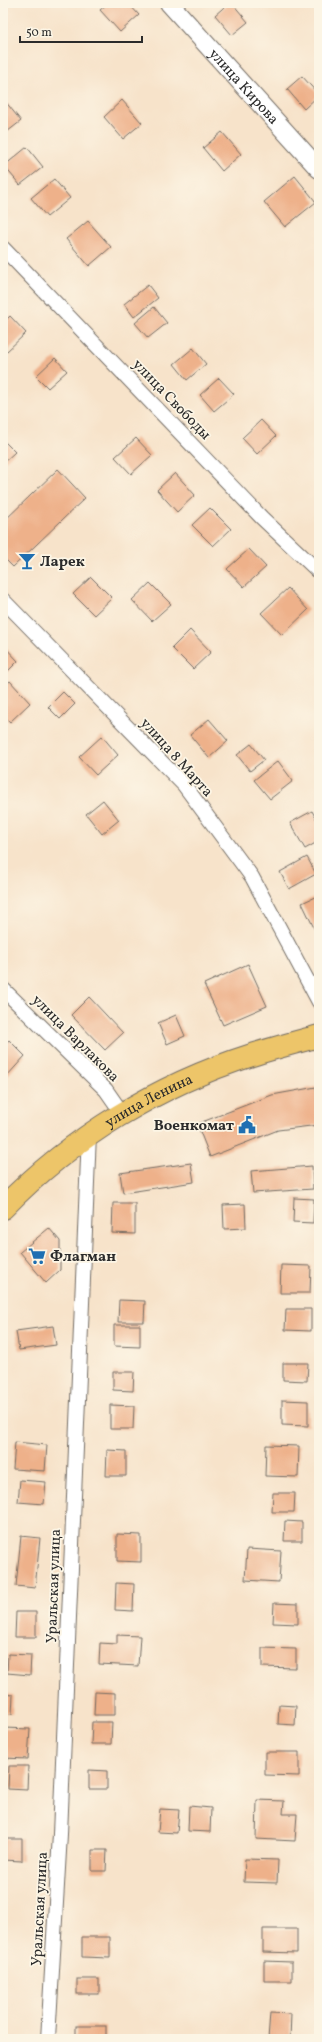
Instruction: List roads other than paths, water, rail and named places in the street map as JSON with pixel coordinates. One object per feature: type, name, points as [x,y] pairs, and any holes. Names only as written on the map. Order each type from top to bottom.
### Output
[{"type":"main road","name":"улица Ленина","points":[[3,1208],[25,1185],[89,1134],[122,1113],[186,1080],[252,1055],[319,1036]]},
{"type":"street","name":"улица Кирова","points":[[169,3],[319,169]]},
{"type":"street","name":"улица Свободы","points":[[3,248],[262,518],[319,572]]},
{"type":"street","name":"улица 8 Марта","points":[[3,600],[184,785],[252,878],[319,1002]]},
{"type":"street","name":"улица Варлакова","points":[[3,989],[106,1090],[122,1113]]},
{"type":"street","name":"Уральская улица","points":[[48,2039],[60,1826],[89,1134]]},
{"type":"place","name":"Ларек","points":[[27,561]]},
{"type":"place","name":"Военкомат","points":[[247,1125]]},
{"type":"place","name":"Флагман","points":[[37,1256]]}]
